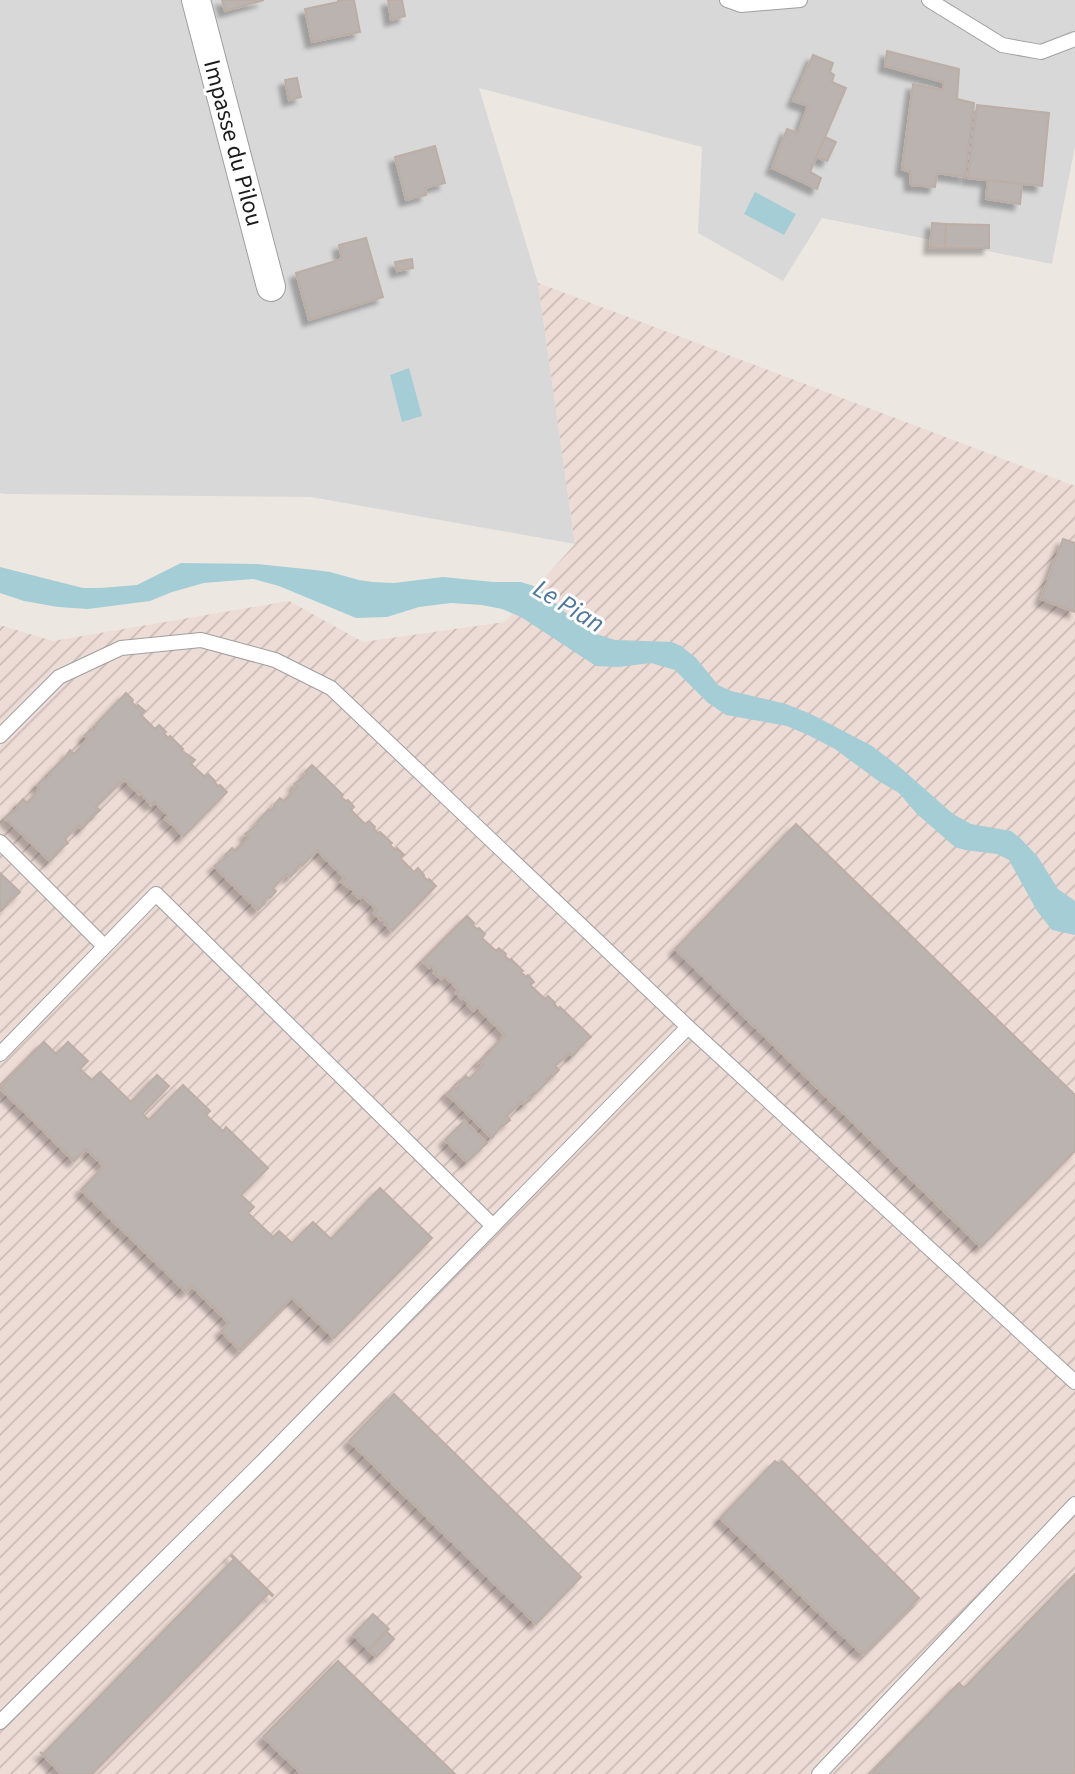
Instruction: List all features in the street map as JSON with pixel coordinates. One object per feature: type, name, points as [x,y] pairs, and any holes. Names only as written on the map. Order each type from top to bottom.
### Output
[{"type":"street","name":"Impasse du Pilou","points":[[196,0],[271,287]]},
{"type":"lane","points":[[727,0],[741,5],[800,0]]},
{"type":"lane","points":[[929,0],[1002,45],[1041,52],[1075,38]]},
{"type":"lane","points":[[0,736],[59,677],[121,648],[201,640],[275,660],[331,688],[688,1027],[1075,1382]]},
{"type":"lane","points":[[0,842],[104,946]]},
{"type":"lane","points":[[0,1054],[156,894],[493,1226]]},
{"type":"lane","points":[[0,1722],[265,1459],[688,1027]]},
{"type":"lane","points":[[819,1774],[1075,1504]]},
{"type":"shaded area","points":[[0,0],[1075,0],[1075,146],[1052,264],[822,218],[783,281],[698,233],[702,147],[479,88],[538,283],[575,544],[311,497],[5,494],[0,493]]},
{"type":"shaded area","points":[[538,283],[1075,486],[1075,1774],[0,1774],[0,625],[53,641],[289,601],[363,642],[505,622],[575,544]]},
{"type":"water","points":[[755,192],[796,214],[784,235],[744,214]]},
{"type":"water","points":[[409,368],[422,416],[402,422],[390,375]]},
{"type":"water","points":[[181,563],[257,564],[330,572],[372,582],[394,583],[443,577],[521,582],[540,588],[568,615],[593,633],[615,640],[672,642],[696,658],[718,685],[731,691],[786,704],[811,714],[872,746],[953,814],[971,824],[1011,831],[1038,857],[1058,889],[1075,901],[1075,935],[1052,930],[1037,911],[1009,860],[997,854],[955,847],[917,814],[899,793],[835,749],[787,726],[726,715],[707,702],[675,670],[651,663],[618,667],[596,666],[521,617],[502,609],[451,603],[419,607],[387,617],[356,618],[279,586],[253,579],[204,583],[150,601],[88,609],[24,601],[0,593],[0,567],[83,588],[100,588],[137,585]]},
{"type":"building","points":[[222,0],[264,0],[225,11]]},
{"type":"building","points":[[338,0],[354,0],[360,32],[312,42],[305,9]]},
{"type":"building","points":[[388,0],[402,0],[405,16],[391,20]]},
{"type":"building","points":[[887,51],[959,69],[957,99],[974,103],[965,177],[937,173],[935,187],[911,185],[910,172],[902,169],[913,84],[943,90],[943,82],[885,66]]},
{"type":"building","points":[[813,55],[833,63],[830,72],[834,75],[832,82],[846,88],[810,172],[821,178],[817,189],[772,168],[787,129],[798,133],[808,106],[793,101]]},
{"type":"building","points":[[297,78],[301,97],[289,100],[285,80]]},
{"type":"building","points":[[977,105],[1049,113],[1042,186],[968,178]]},
{"type":"building","points":[[825,137],[836,142],[827,161],[816,157]]},
{"type":"building","points":[[435,146],[445,183],[425,188],[426,195],[406,200],[395,157]]},
{"type":"building","points":[[988,180],[1022,184],[1020,204],[986,199]]},
{"type":"building","points":[[932,223],[946,224],[945,248],[930,248]]},
{"type":"building","points":[[946,224],[989,225],[989,248],[945,248]]},
{"type":"building","points":[[366,238],[383,297],[309,320],[296,273],[342,259],[339,245]]},
{"type":"building","points":[[412,259],[413,268],[397,271],[395,262]]},
{"type":"building","points":[[1063,539],[1075,543],[1075,612],[1041,599]]},
{"type":"building","points":[[126,693],[136,707],[138,705],[145,711],[141,715],[155,729],[159,725],[168,738],[170,736],[183,749],[181,750],[195,760],[191,764],[205,777],[208,774],[227,792],[183,837],[173,824],[165,819],[168,815],[154,802],[151,805],[124,779],[96,807],[100,810],[87,820],[82,829],[78,825],[65,839],[68,843],[55,853],[57,854],[50,861],[5,818],[18,808],[23,799],[27,803],[40,789],[37,785],[50,775],[48,774],[61,763],[70,750],[74,754],[88,739],[84,736],[91,729],[93,731],[96,724]]},
{"type":"building","points":[[312,765],[343,795],[341,797],[348,800],[354,807],[351,810],[365,824],[369,821],[378,833],[392,843],[390,845],[395,850],[397,848],[404,855],[400,858],[414,872],[418,868],[428,881],[429,879],[436,886],[392,931],[382,918],[381,920],[374,913],[377,910],[363,896],[360,899],[341,882],[345,878],[317,850],[302,866],[300,864],[290,877],[287,874],[273,888],[276,891],[258,910],[214,866],[227,856],[225,855],[232,848],[235,851],[249,837],[245,834],[258,824],[280,798],[284,801],[297,787],[294,784],[307,774],[305,772]]},
{"type":"building","points":[[796,824],[1075,1095],[1075,1151],[981,1247],[675,949]]},
{"type":"building","points":[[0,873],[20,892],[11,898],[1,911],[0,910]]},
{"type":"building","points":[[467,916],[474,923],[472,925],[485,934],[482,938],[496,951],[499,948],[526,977],[528,975],[534,982],[530,985],[545,999],[548,996],[591,1037],[573,1056],[569,1053],[555,1066],[559,1070],[529,1097],[531,1099],[524,1105],[521,1102],[507,1116],[510,1120],[502,1125],[492,1138],[447,1094],[454,1087],[456,1089],[466,1076],[469,1079],[483,1065],[479,1062],[505,1035],[477,1007],[474,1011],[464,998],[456,993],[459,990],[445,976],[441,979],[431,966],[430,968],[423,961]]},
{"type":"building","points":[[44,1042],[56,1054],[68,1042],[88,1061],[80,1069],[92,1080],[100,1072],[131,1102],[157,1075],[169,1086],[142,1114],[149,1120],[183,1085],[210,1111],[206,1115],[223,1131],[226,1127],[268,1168],[241,1195],[254,1207],[248,1213],[273,1237],[279,1231],[292,1243],[313,1222],[331,1239],[380,1188],[432,1238],[334,1338],[292,1298],[240,1350],[221,1331],[229,1323],[192,1286],[186,1292],[81,1190],[104,1166],[86,1149],[74,1161],[0,1088]]},
{"type":"building","points":[[464,1121],[487,1143],[467,1162],[445,1140]]},
{"type":"building","points":[[394,1394],[581,1577],[536,1624],[349,1441]]},
{"type":"building","points":[[775,1461],[779,1464],[782,1461],[919,1598],[864,1654],[720,1518]]},
{"type":"building","points":[[232,1555],[273,1595],[269,1593],[92,1774],[62,1774],[40,1752],[43,1754],[234,1559]]},
{"type":"building","points":[[1075,1574],[1075,1774],[871,1774],[959,1683],[964,1688]]},
{"type":"building","points":[[373,1614],[389,1629],[369,1650],[353,1635]]},
{"type":"building","points":[[386,1631],[394,1639],[376,1657],[369,1650]]},
{"type":"building","points":[[338,1661],[455,1774],[302,1774],[263,1737]]},
{"type":"water label","name":"Le Pian","points":[[569,606]]}]
